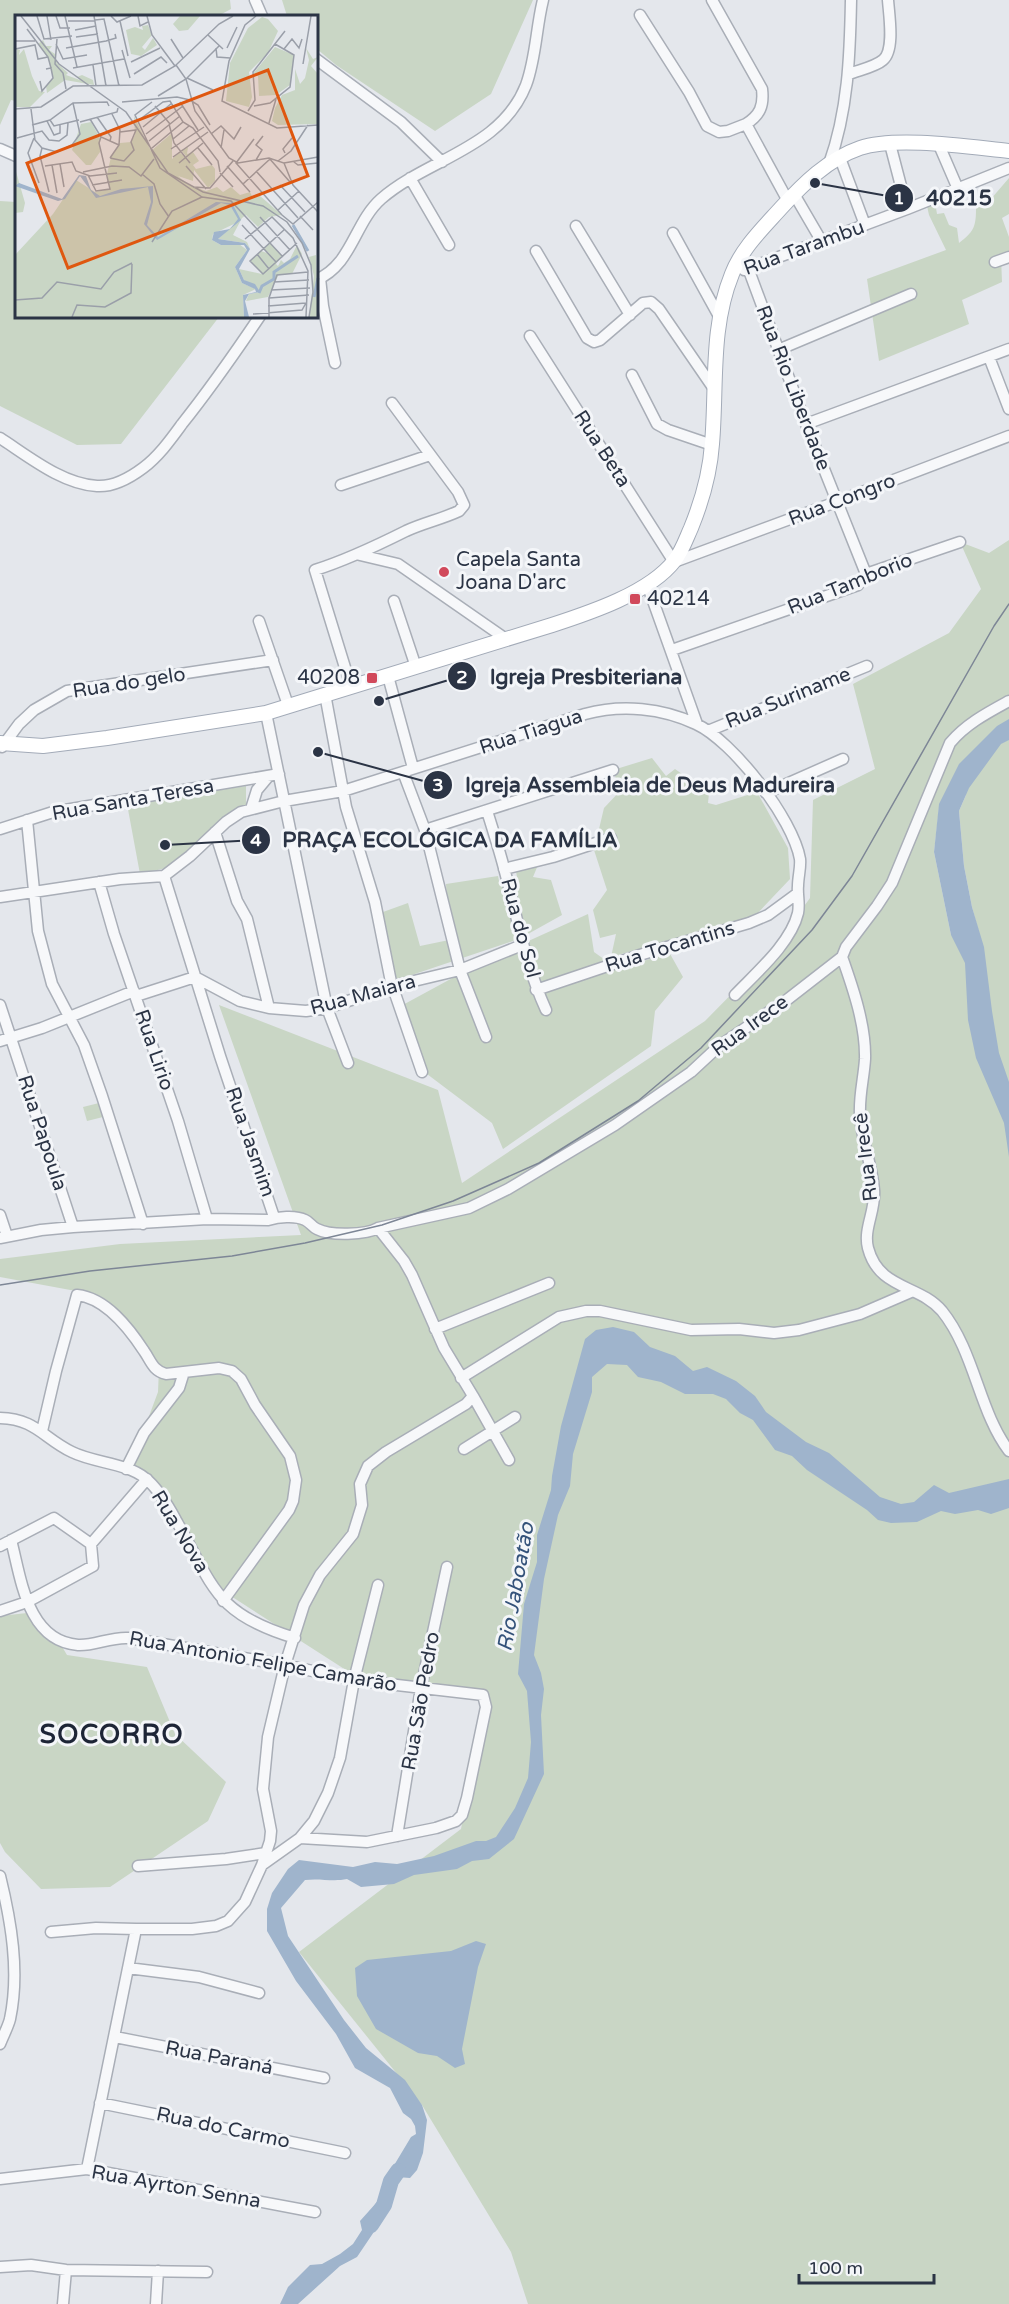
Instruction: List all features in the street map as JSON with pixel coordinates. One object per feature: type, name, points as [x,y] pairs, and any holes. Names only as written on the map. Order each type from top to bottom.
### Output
[{"type":"main road","points":[[1,745],[50,746],[266,712],[584,615],[629,595],[674,562],[695,517],[708,478],[720,318],[732,274],[750,243],[791,197],[834,161],[857,149],[890,144],[939,145],[1009,151]]},
{"type":"street","points":[[255,0],[262,15]]},
{"type":"street","points":[[335,363],[318,279],[328,275],[346,254],[360,227],[380,200],[410,178],[471,146],[507,119],[526,83],[534,57],[537,23],[543,0]]},
{"type":"street","points":[[640,15],[689,92],[707,126],[719,132],[728,131],[757,117],[764,100],[762,89],[712,0]]},
{"type":"street","points":[[850,0],[849,75],[834,161],[865,225]]},
{"type":"street","points":[[849,75],[881,62],[889,52],[888,0]]},
{"type":"street","points":[[318,60],[401,122],[442,162]]},
{"type":"street","points":[[746,124],[822,242]]},
{"type":"street","points":[[890,144],[907,210]]},
{"type":"street","points":[[939,145],[958,189]]},
{"type":"street","points":[[0,149],[15,156]]},
{"type":"street","name":"Rua Tarambu","points":[[732,274],[907,210],[1009,168]]},
{"type":"street","points":[[410,178],[449,245]]},
{"type":"street","points":[[576,226],[630,315]]},
{"type":"street","points":[[673,232],[720,318]]},
{"type":"street","points":[[536,251],[586,338],[594,342],[600,340],[643,303],[651,302],[659,309],[714,389]]},
{"type":"street","points":[[994,262],[1009,257]]},
{"type":"street","name":"Rua Rio Liberdade","points":[[748,268],[806,424],[866,574]]},
{"type":"street","points":[[778,350],[911,294]]},
{"type":"street","points":[[0,438],[48,469],[82,483],[104,485],[126,479],[143,468],[165,445],[204,396],[259,318]]},
{"type":"street","name":"Rua Beta","points":[[530,336],[674,562]]},
{"type":"street","points":[[806,424],[1009,349]]},
{"type":"street","points":[[989,357],[1009,409]]},
{"type":"street","points":[[632,375],[657,424],[712,445]]},
{"type":"street","points":[[351,687],[315,570],[359,554],[418,526],[459,511],[464,505],[458,492],[392,403]]},
{"type":"street","name":"Rua Congro","points":[[674,562],[1009,436]]},
{"type":"street","points":[[341,484],[430,455]]},
{"type":"street","name":"Rua Tamborio","points":[[672,650],[858,585],[866,574],[960,542]]},
{"type":"street","points":[[359,554],[398,564],[506,639]]},
{"type":"street","points":[[646,584],[672,650],[697,724],[708,731],[749,770],[766,793],[793,840],[800,859],[799,911],[794,924],[768,962],[735,995]]},
{"type":"street","points":[[394,600],[416,667]]},
{"type":"street","points":[[259,621],[288,705]]},
{"type":"street","name":"Rua do gelo","points":[[1,745],[34,710],[67,691],[273,660]]},
{"type":"street","name":"Rua Suriname","points":[[708,731],[867,666]]},
{"type":"street","points":[[388,676],[408,770],[460,970],[486,1037]]},
{"type":"street","points":[[325,694],[343,791],[357,850],[375,902],[393,986],[422,1072]]},
{"type":"street","name":"Rua Irece","points":[[274,1216],[304,1219],[316,1229],[326,1232],[368,1234],[378,1228],[470,1208],[508,1189],[615,1125],[691,1072],[719,1046],[788,999],[842,957],[846,947],[878,906],[892,883],[950,743],[973,722],[1009,701]]},
{"type":"street","name":"Rua Tiagua","points":[[164,876],[231,818],[251,809],[343,791],[610,708],[640,709],[663,713],[697,724]]},
{"type":"street","points":[[266,712],[327,1008],[348,1063]]},
{"type":"street","points":[[766,793],[843,759]]},
{"type":"street","points":[[425,830],[613,770]]},
{"type":"street","points":[[251,809],[257,790],[267,778],[279,774]]},
{"type":"street","name":"Rua Santa Teresa","points":[[0,829],[53,812],[109,804],[135,797],[267,778]]},
{"type":"street","name":"Rua do Sol","points":[[487,811],[522,945],[536,990],[546,1010]]},
{"type":"street","points":[[27,820],[38,932],[52,984],[84,1045],[143,1224]]},
{"type":"street","points":[[215,832],[237,901],[246,919],[269,1008]]},
{"type":"street","points":[[504,869],[611,838]]},
{"type":"street","points":[[0,897],[99,882],[164,876]]},
{"type":"street","name":"Rua Jasmim","points":[[3,1237],[73,1227],[207,1220],[268,1220],[274,1216],[164,876]]},
{"type":"street","name":"Rua Lirio","points":[[99,882],[111,926],[178,1121],[207,1220]]},
{"type":"street","name":"Rua Tocantins","points":[[536,990],[643,954],[749,923],[768,915],[798,893]]},
{"type":"street","name":"Rua Maiara","points":[[195,976],[240,1001],[293,1011],[327,1008],[393,986],[460,970],[522,945]]},
{"type":"street","name":"Rua Irecê","points":[[842,957],[864,1044],[860,1115],[874,1189],[874,1206],[868,1230],[867,1247],[874,1263],[887,1278],[932,1302],[950,1323],[973,1367],[999,1437],[1009,1450]]},
{"type":"street","points":[[5,1040],[135,993],[195,976]]},
{"type":"street","name":"Rua Papoula","points":[[0,1005],[5,1040],[73,1227]]},
{"type":"street","points":[[0,1215],[3,1237]]},
{"type":"street","points":[[378,1228],[412,1275],[435,1329],[509,1460]]},
{"type":"street","points":[[435,1329],[549,1283]]},
{"type":"street","points":[[461,1377],[559,1317],[585,1311],[600,1311],[691,1330],[739,1329],[774,1333],[799,1330],[860,1314],[911,1292]]},
{"type":"street","points":[[42,1431],[77,1294],[103,1304],[110,1310],[138,1342],[158,1371],[166,1374],[219,1368],[237,1375],[255,1405],[284,1444],[294,1468],[295,1491],[289,1510],[223,1600]]},
{"type":"street","points":[[126,1469],[144,1434],[179,1388],[184,1372]]},
{"type":"street","points":[[51,1932],[96,1928],[192,1929],[216,1926],[228,1922],[245,1902],[262,1865],[271,1831],[265,1802],[264,1762],[268,1737],[285,1665],[304,1605],[313,1585],[353,1534],[362,1505],[360,1484],[368,1467],[386,1452],[466,1404],[473,1396]]},
{"type":"street","points":[[464,1449],[515,1417]]},
{"type":"street","name":"Rua Nova","points":[[0,1418],[26,1421],[72,1452],[126,1469],[147,1479],[172,1513],[204,1574],[223,1600],[249,1620],[295,1638]]},
{"type":"street","points":[[0,1611],[27,1602],[93,1566],[91,1544],[147,1479]]},
{"type":"street","points":[[0,1546],[54,1518],[91,1544]]},
{"type":"street","name":"Rua Antonio Felipe Camarão","points":[[11,1540],[27,1602],[40,1624],[63,1642],[80,1645],[110,1638],[128,1638],[285,1665],[354,1680],[483,1695],[486,1707],[472,1779],[462,1815],[448,1824],[397,1836]]},
{"type":"street","name":"Rua São Pedro","points":[[397,1836],[422,1688],[447,1568]]},
{"type":"street","points":[[262,1865],[300,1838],[322,1807],[340,1758],[354,1680],[378,1585]]},
{"type":"street","points":[[300,1838],[367,1842],[397,1836]]},
{"type":"street","points":[[138,1866],[226,1859],[266,1853]]},
{"type":"street","points":[[0,1876],[9,1911],[13,1978],[10,2020],[0,2044]]},
{"type":"street","points":[[87,2169],[136,1929]]},
{"type":"street","points":[[128,1968],[199,1977],[259,1993]]},
{"type":"street","name":"Rua Paraná","points":[[115,2037],[324,2078]]},
{"type":"street","name":"Rua do Carmo","points":[[100,2103],[345,2153]]},
{"type":"street","name":"Rua Ayrton Senna","points":[[0,2179],[87,2169],[315,2212]]},
{"type":"street","points":[[0,2267],[31,2265],[66,2270],[207,2272]]},
{"type":"street","points":[[63,2304],[66,2270]]},
{"type":"street","points":[[156,2304],[158,2271]]},
{"type":"green space","points":[[0,0],[230,0],[231,9],[220,15],[15,15],[15,101],[11,100],[0,125]]},
{"type":"green space","points":[[282,0],[533,0],[491,94],[435,131],[336,65],[318,50],[318,15],[287,15]]},
{"type":"green space","points":[[1009,178],[1009,214],[1002,218],[1009,237],[1009,252],[1001,257],[1002,282],[962,300],[969,324],[879,361],[867,279],[946,250],[927,206],[935,202],[937,214],[944,213],[949,225],[957,228],[959,243],[973,229],[976,209],[982,201],[984,207]]},
{"type":"green space","points":[[0,201],[15,202],[15,318],[218,318],[121,444],[77,445],[0,406]]},
{"type":"green space","points":[[1009,540],[1009,2304],[528,2304],[511,2252],[422,2105],[299,1952],[461,1829],[488,1692],[349,1672],[220,1589],[132,1462],[158,1392],[159,1368],[92,1294],[0,1277],[0,1259],[120,1244],[301,1235],[219,1005],[438,1090],[462,1183],[705,1021],[765,960],[810,898],[813,800],[875,769],[853,684],[949,633],[981,589],[960,542],[989,553]],"holes":[[[966,795],[959,811],[964,866],[983,947],[951,935],[934,852],[939,808]]]},
{"type":"green space","points":[[652,758],[666,776],[675,769],[709,793],[708,803],[716,805],[757,792],[788,848],[790,879],[755,916],[611,957],[616,934],[600,938],[593,910],[607,890],[594,850],[604,808],[620,791],[613,770]]},
{"type":"green space","points":[[246,786],[246,806],[166,868],[140,874],[127,804]]},
{"type":"green space","points":[[538,865],[533,877],[551,880],[562,915],[519,939],[391,982],[383,912],[408,903],[420,946],[449,940],[446,884],[498,876],[500,886],[517,877],[515,866]]},
{"type":"green space","points":[[588,914],[594,952],[619,970],[669,952],[683,977],[655,1011],[651,1046],[503,1149],[492,1123],[427,1074],[399,1007],[482,962]]},
{"type":"green space","points":[[103,1102],[107,1116],[87,1121],[83,1107]]},
{"type":"green space","points":[[27,1613],[36,1629],[61,1645],[67,1655],[147,1667],[175,1734],[226,1782],[208,1821],[110,1887],[41,1889],[5,1852],[0,1843],[0,1616]]},
{"type":"water","points":[[1009,719],[1009,740],[1001,744],[969,788],[959,811],[964,866],[972,907],[984,947],[999,1053],[1009,1082],[1009,1157],[1004,1123],[976,1058],[968,1020],[965,963],[951,935],[934,852],[939,804],[959,764],[997,726]]},
{"type":"water","points":[[613,1327],[634,1332],[650,1347],[675,1356],[693,1371],[707,1367],[736,1381],[755,1396],[766,1412],[806,1442],[829,1453],[880,1497],[901,1504],[914,1502],[934,1485],[949,1493],[1009,1479],[1009,1508],[991,1514],[978,1510],[955,1514],[941,1511],[917,1522],[891,1523],[878,1520],[867,1510],[807,1470],[792,1456],[775,1450],[753,1420],[740,1413],[726,1399],[713,1394],[685,1394],[661,1382],[638,1377],[627,1365],[607,1364],[592,1377],[592,1392],[573,1454],[570,1486],[558,1515],[544,1579],[534,1655],[544,1689],[541,1715],[544,1774],[514,1839],[489,1859],[472,1861],[457,1869],[414,1875],[394,1884],[361,1887],[347,1879],[305,1880],[281,1908],[288,1936],[344,2020],[366,2048],[405,2080],[422,2105],[427,2120],[423,2153],[417,2170],[410,2178],[397,2177],[380,2204],[386,2214],[357,2257],[340,2266],[298,2304],[280,2304],[288,2287],[310,2265],[322,2264],[353,2244],[362,2230],[360,2221],[377,2202],[390,2172],[411,2137],[416,2134],[415,2126],[411,2119],[403,2113],[390,2088],[355,2068],[336,2034],[296,1981],[267,1931],[267,1909],[272,1893],[288,1869],[299,1860],[353,1867],[375,1862],[397,1864],[434,1856],[476,1841],[486,1841],[496,1837],[515,1808],[528,1778],[531,1742],[527,1691],[518,1674],[524,1604],[537,1562],[537,1535],[551,1490],[561,1426],[585,1339],[596,1330]]},
{"type":"water","points":[[476,1941],[486,1944],[478,1967],[462,2049],[465,2064],[455,2068],[437,2056],[418,2053],[376,2029],[357,1996],[355,1968],[367,1960],[451,1951]]},
{"type":"waterway","name":"Rio Jaboatão","points":[[371,2225],[384,2205],[391,2181],[398,2171]]},
{"type":"tram line","points":[[0,1285],[90,1271],[232,1256],[305,1243],[382,1225],[453,1201],[539,1163],[638,1101],[701,1048],[812,930],[852,876],[994,626],[1009,604]]},
{"type":"place","name":"40215","points":[[815,183]]},
{"type":"place","name":"Capela Santa Joana D'arc","points":[[444,572]]},
{"type":"place","name":"40214","points":[[635,599]]},
{"type":"place","name":"40208","points":[[372,678]]},
{"type":"place","name":"Igreja Presbiteriana","points":[[379,701]]},
{"type":"place","name":"Igreja Assembleia de Deus Madureira","points":[[318,752]]},
{"type":"place","name":"PRAÇA ECOLÓGICA DA FAMÍLIA","points":[[165,845]]},
{"type":"district","name":"SOCORRO","points":[[112,1734]]}]
